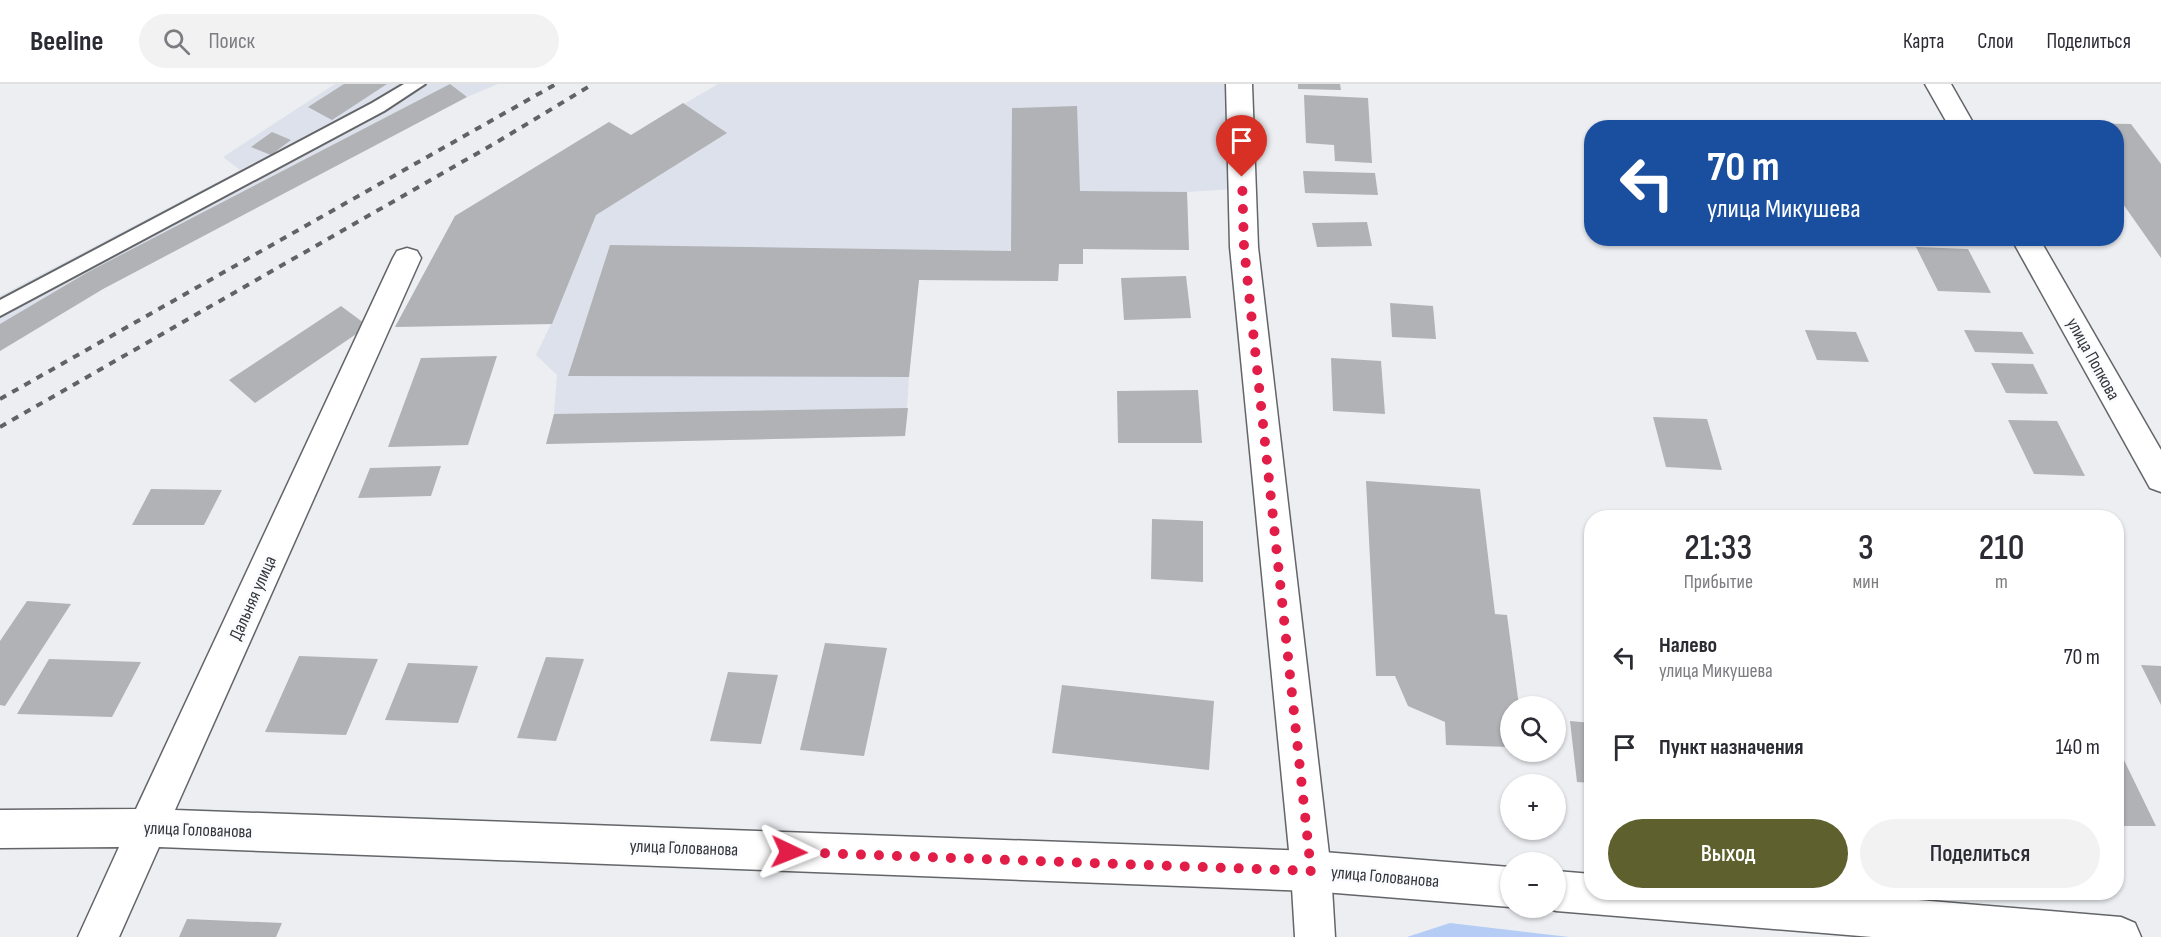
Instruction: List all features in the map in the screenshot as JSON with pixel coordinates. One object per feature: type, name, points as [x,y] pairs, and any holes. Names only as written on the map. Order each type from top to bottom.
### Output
[{"type":"street","points":[[1239,84],[1244,247],[1311,871],[1315,937]]},
{"type":"street","points":[[1938,84],[1958,120]]},
{"type":"street","name":"улица Попкова","points":[[2030,246],[2161,479]]},
{"type":"street","name":"Дальняя улица","points":[[98,937],[407,258]]},
{"type":"street","name":"улица Голованова","points":[[0,829],[149,828],[1311,871],[1500,886]]},
{"type":"street","points":[[1566,892],[1584,893]]},
{"type":"street","points":[[1667,900],[2121,937]]},
{"type":"lane","points":[[0,309],[378,107],[416,84]]},
{"type":"shaded area","points":[[335,84],[498,84],[467,97],[103,289],[0,351],[0,296],[240,170],[223,157]]},
{"type":"shaded area","points":[[718,84],[1229,84],[1233,189],[1187,192],[1189,250],[1083,249],[1083,264],[1059,264],[1058,281],[919,280],[905,436],[546,444],[554,414],[557,375],[536,355],[551,324],[395,327],[455,216],[609,122],[631,135]]},
{"type":"shaded area","points":[[1450,923],[1569,937],[1407,937]]},
{"type":"building","points":[[344,84],[387,84],[332,120],[308,107]]},
{"type":"building","points":[[450,84],[467,97],[103,289],[0,351],[0,324],[88,272]]},
{"type":"building","points":[[1298,84],[1340,84],[1341,90],[1298,89]]},
{"type":"building","points":[[1304,95],[1368,98],[1372,163],[1335,161],[1334,145],[1306,143]]},
{"type":"building","points":[[683,103],[727,133],[596,215],[552,324],[395,327],[455,216],[609,122],[631,135]]},
{"type":"building","points":[[1077,106],[1080,191],[1187,192],[1189,250],[1083,249],[1083,264],[1059,264],[1058,281],[919,280],[909,377],[568,376],[610,245],[1011,251],[1012,108]]},
{"type":"building","points":[[2124,124],[2131,124],[2161,164],[2161,258],[2124,205]]},
{"type":"building","points":[[272,132],[291,140],[271,155],[251,147]]},
{"type":"building","points":[[1303,171],[1375,173],[1378,195],[1305,193]]},
{"type":"building","points":[[1367,222],[1372,246],[1317,247],[1312,223]]},
{"type":"building","points":[[1916,247],[1968,249],[1991,293],[1938,291]]},
{"type":"building","points":[[1186,276],[1191,318],[1124,320],[1121,278]]},
{"type":"building","points":[[1390,303],[1433,306],[1436,339],[1392,337]]},
{"type":"building","points":[[341,306],[368,326],[255,403],[229,380]]},
{"type":"building","points":[[1805,330],[1856,332],[1869,362],[1817,360]]},
{"type":"building","points":[[1964,330],[2022,332],[2034,354],[1975,352]]},
{"type":"building","points":[[497,356],[468,445],[388,447],[421,358]]},
{"type":"building","points":[[1331,358],[1381,361],[1385,414],[1333,411]]},
{"type":"building","points":[[1991,363],[2033,364],[2048,394],[2006,393]]},
{"type":"building","points":[[1198,390],[1202,443],[1118,443],[1117,391]]},
{"type":"building","points":[[908,408],[905,436],[546,444],[554,414]]},
{"type":"building","points":[[1653,417],[1707,419],[1722,470],[1666,467]]},
{"type":"building","points":[[2008,420],[2057,421],[2085,476],[2034,474]]},
{"type":"building","points":[[441,466],[431,496],[358,498],[370,468]]},
{"type":"building","points":[[1366,481],[1480,489],[1495,614],[1507,615],[1518,696],[1500,696],[1500,747],[1446,745],[1445,722],[1408,706],[1395,676],[1376,676]]},
{"type":"building","points":[[151,489],[222,490],[204,525],[132,525]]},
{"type":"building","points":[[1152,519],[1203,521],[1203,582],[1151,579]]},
{"type":"building","points":[[27,601],[71,604],[5,706],[0,705],[0,641]]},
{"type":"building","points":[[825,643],[887,648],[864,756],[800,750]]},
{"type":"building","points":[[299,656],[378,659],[346,735],[265,732]]},
{"type":"building","points":[[546,657],[584,659],[556,741],[517,738]]},
{"type":"building","points":[[49,659],[141,662],[112,717],[17,714]]},
{"type":"building","points":[[408,663],[478,666],[458,723],[385,720]]},
{"type":"building","points":[[2141,665],[2161,666],[2161,705]]},
{"type":"building","points":[[728,672],[778,675],[761,744],[710,741]]},
{"type":"building","points":[[1062,685],[1214,701],[1209,770],[1052,753]]},
{"type":"building","points":[[1570,721],[1584,722],[1584,782],[1577,782]]},
{"type":"building","points":[[2124,760],[2156,826],[2124,826]]},
{"type":"building","points":[[187,919],[282,923],[276,937],[179,937]]},
{"type":"railway","points":[[0,399],[556,84]]},
{"type":"railway","points":[[0,427],[497,142],[593,84]]},
{"type":"route","points":[[789,852],[1311,871],[1244,247],[1242,177]]}]
